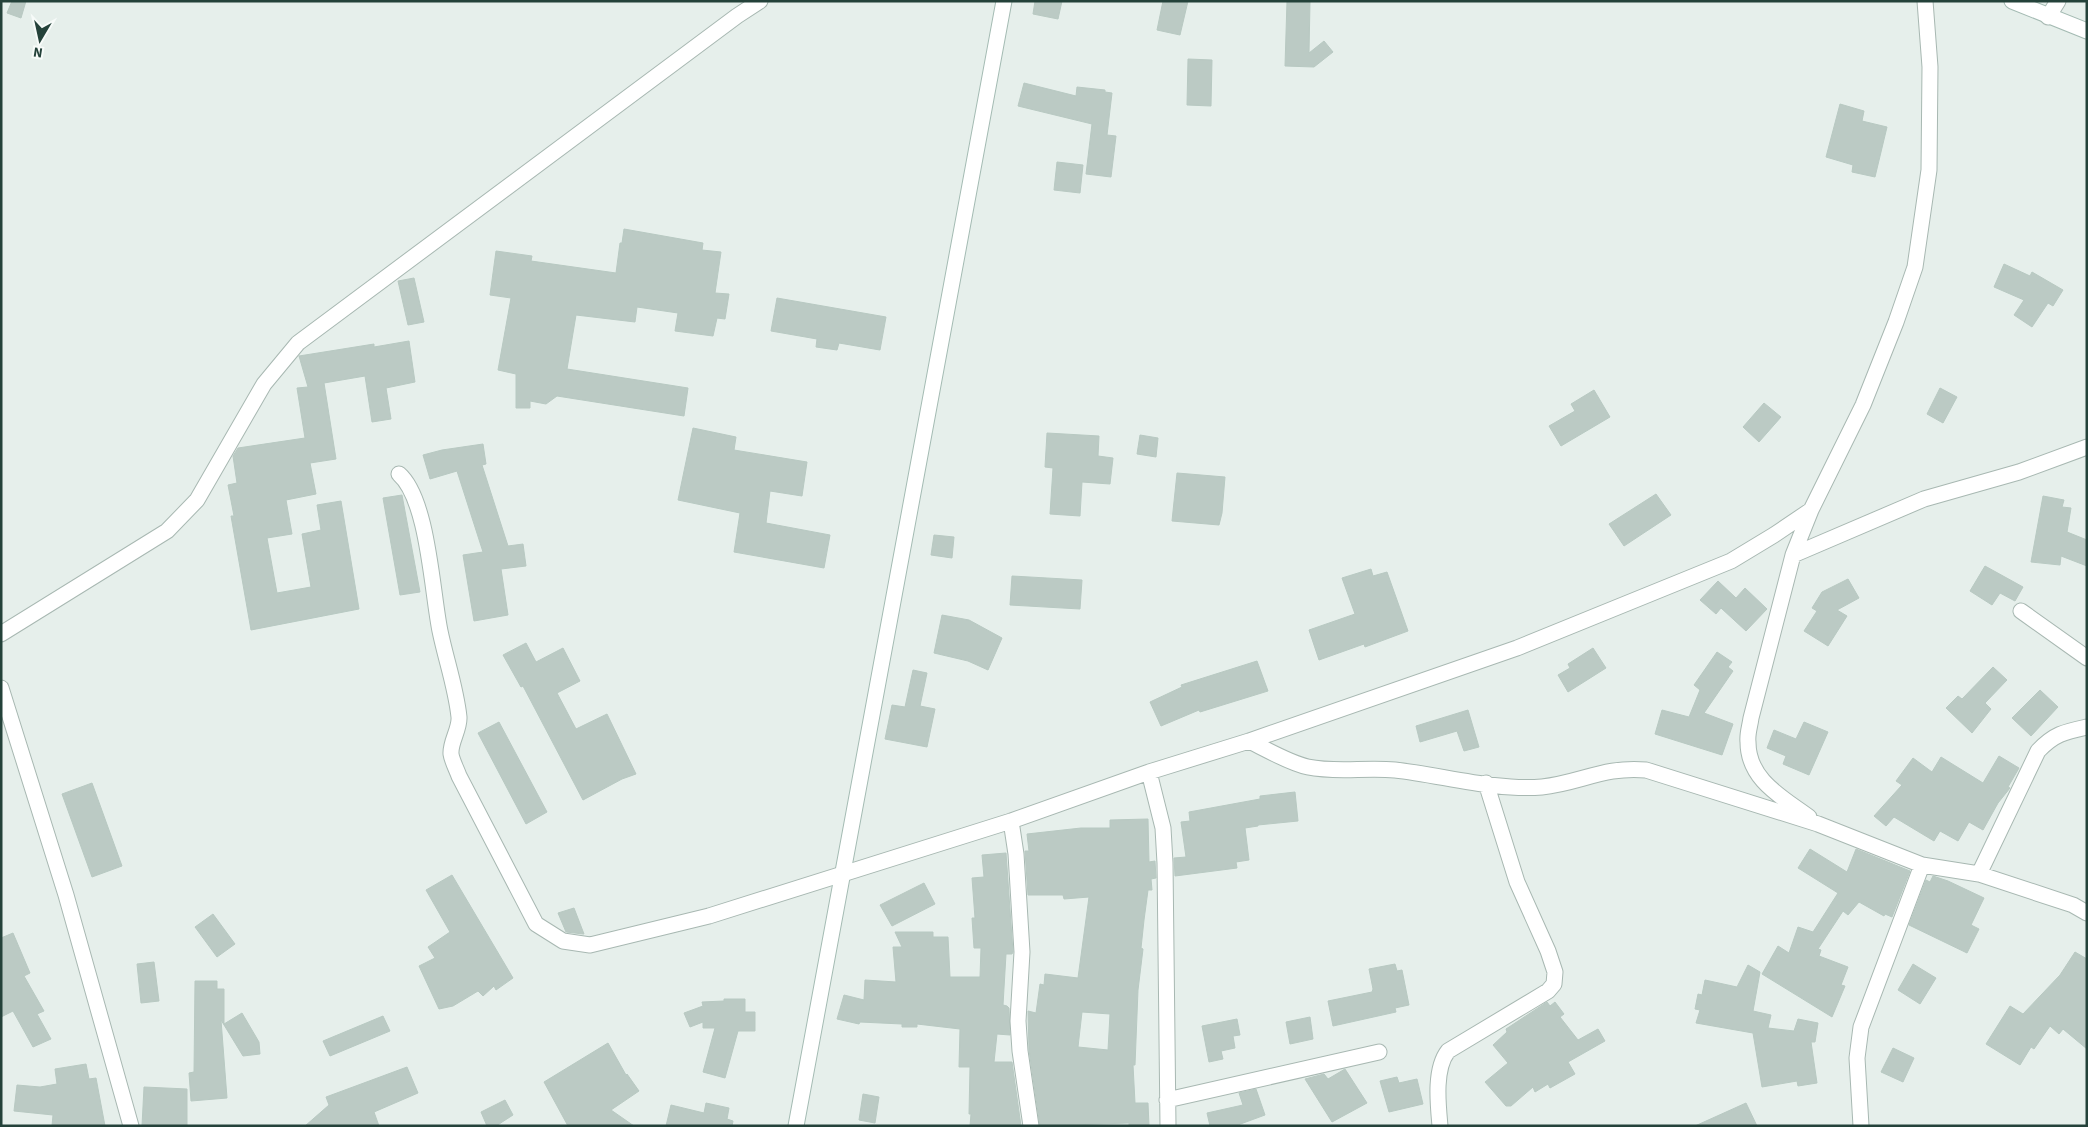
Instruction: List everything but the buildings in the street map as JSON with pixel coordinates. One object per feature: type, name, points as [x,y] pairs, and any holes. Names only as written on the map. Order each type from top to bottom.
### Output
[{"type":"street","points":[[1,634],[168,532],[197,500],[264,384],[298,343],[737,16],[760,1]]},
{"type":"street","points":[[796,1126],[1004,1]]},
{"type":"street","points":[[1818,824],[1764,784],[1752,764],[1748,742],[1751,718],[1793,555],[1811,510],[1863,405],[1896,322],[1915,266],[1929,170],[1930,144],[1930,67],[1925,1]]},
{"type":"street","points":[[2012,1],[2087,31]]},
{"type":"street","points":[[2048,17],[2058,1]]},
{"type":"street","points":[[1793,555],[1924,499],[2020,472],[2087,448]]},
{"type":"street","points":[[399,474],[404,478],[411,490],[421,518],[440,631],[457,703],[459,720],[451,754],[459,776],[536,924],[563,941],[590,945],[709,916],[843,872],[1011,821],[1149,772],[1249,741],[1517,648],[1731,561],[1767,540],[1811,510]]},
{"type":"street","points":[[2021,611],[2087,658]]},
{"type":"street","points":[[1,688],[66,894],[131,1126]]},
{"type":"street","points":[[1979,874],[2038,751],[2048,741],[2062,732],[2087,727]]},
{"type":"street","points":[[1249,741],[1306,766],[1330,770],[1396,770],[1517,787],[1543,786],[1627,768],[1646,770],[1818,824],[1922,865],[1979,874],[2074,905],[2087,913]]},
{"type":"street","points":[[1149,772],[1163,828],[1164,845],[1168,1126]]},
{"type":"street","points":[[1440,1126],[1438,1102],[1443,1058],[1448,1052],[1548,991],[1554,984],[1555,972],[1548,951],[1518,882],[1486,783]]},
{"type":"street","points":[[1011,821],[1016,854],[1022,952],[1018,1021],[1020,1051],[1031,1126]]},
{"type":"street","points":[[1861,1126],[1857,1058],[1861,1027],[1922,865]]},
{"type":"street","points":[[1167,1100],[1379,1052]]}]
